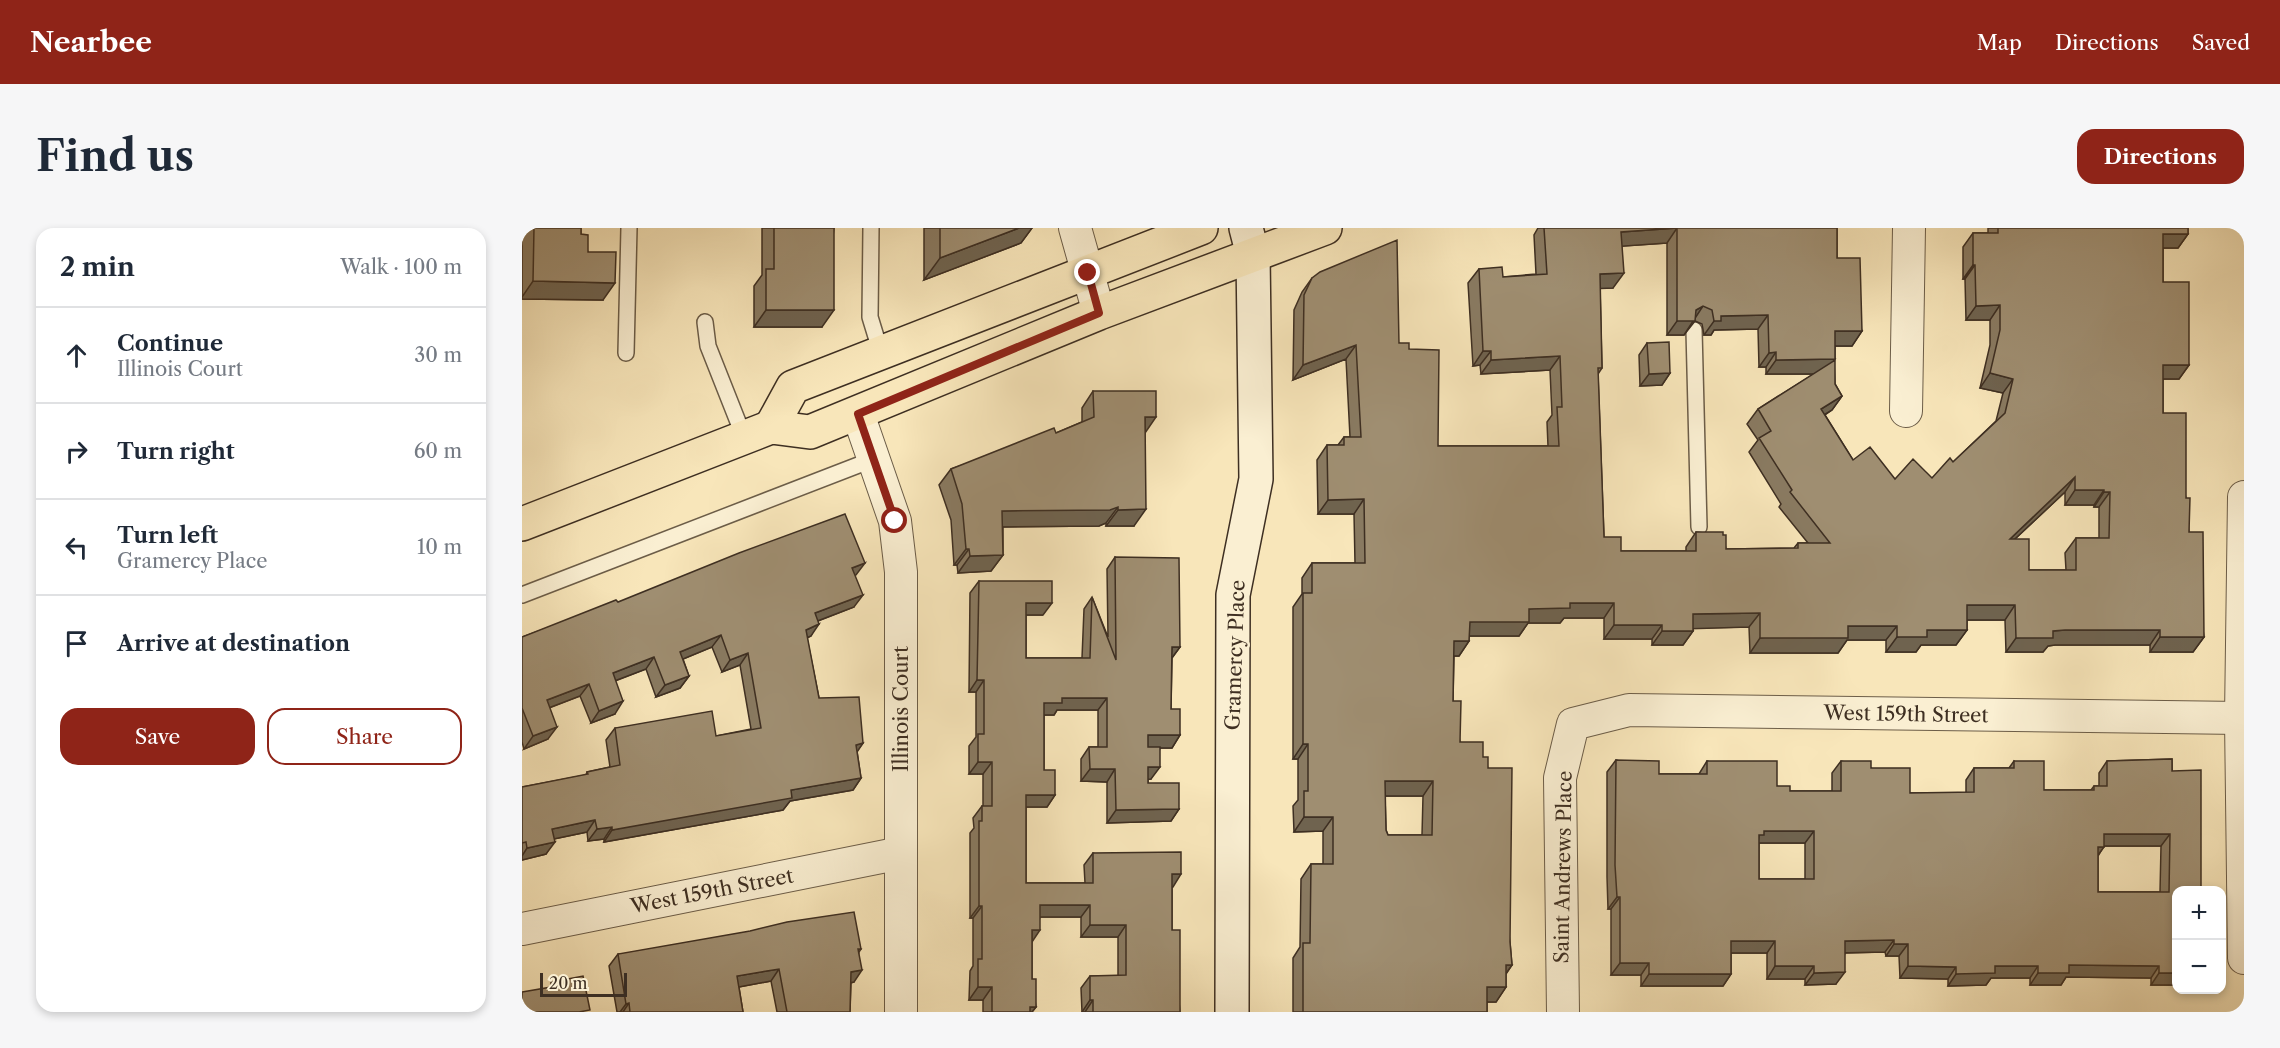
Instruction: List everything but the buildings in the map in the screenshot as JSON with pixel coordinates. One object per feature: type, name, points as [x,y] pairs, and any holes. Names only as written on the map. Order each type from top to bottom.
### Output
[{"type":"main road","points":[[758,432],[793,387],[1201,228]]},
{"type":"main road","points":[[522,524],[758,432],[810,432],[1099,313],[1250,242],[1324,228]]},
{"type":"street","points":[[1075,228],[1099,313]]},
{"type":"street","points":[[1906,411],[1909,228]]},
{"type":"street","name":"Gramercy Place","points":[[1232,1012],[1233,595],[1256,479],[1250,242]]},
{"type":"street","name":"Illinois Court","points":[[858,414],[895,521],[901,572],[901,1012]]},
{"type":"street","points":[[2244,497],[2241,718],[2244,958]]},
{"type":"street","name":"West 159th Street","points":[[1573,724],[1629,710],[2241,718]]},
{"type":"street","name":"Saint Andrews Place","points":[[1563,1012],[1560,778],[1573,724]]},
{"type":"street","name":"West 159th Street","points":[[522,929],[901,853]]},
{"type":"lane","points":[[626,353],[629,228]]},
{"type":"lane","points":[[871,228],[870,317],[880,353]]},
{"type":"lane","points":[[705,322],[708,345],[758,432]]},
{"type":"lane","points":[[1694,330],[1699,527]]},
{"type":"lane","points":[[522,595],[874,459]]},
{"type":"route","points":[[895,521],[858,414],[1099,313],[1088,273]]}]
